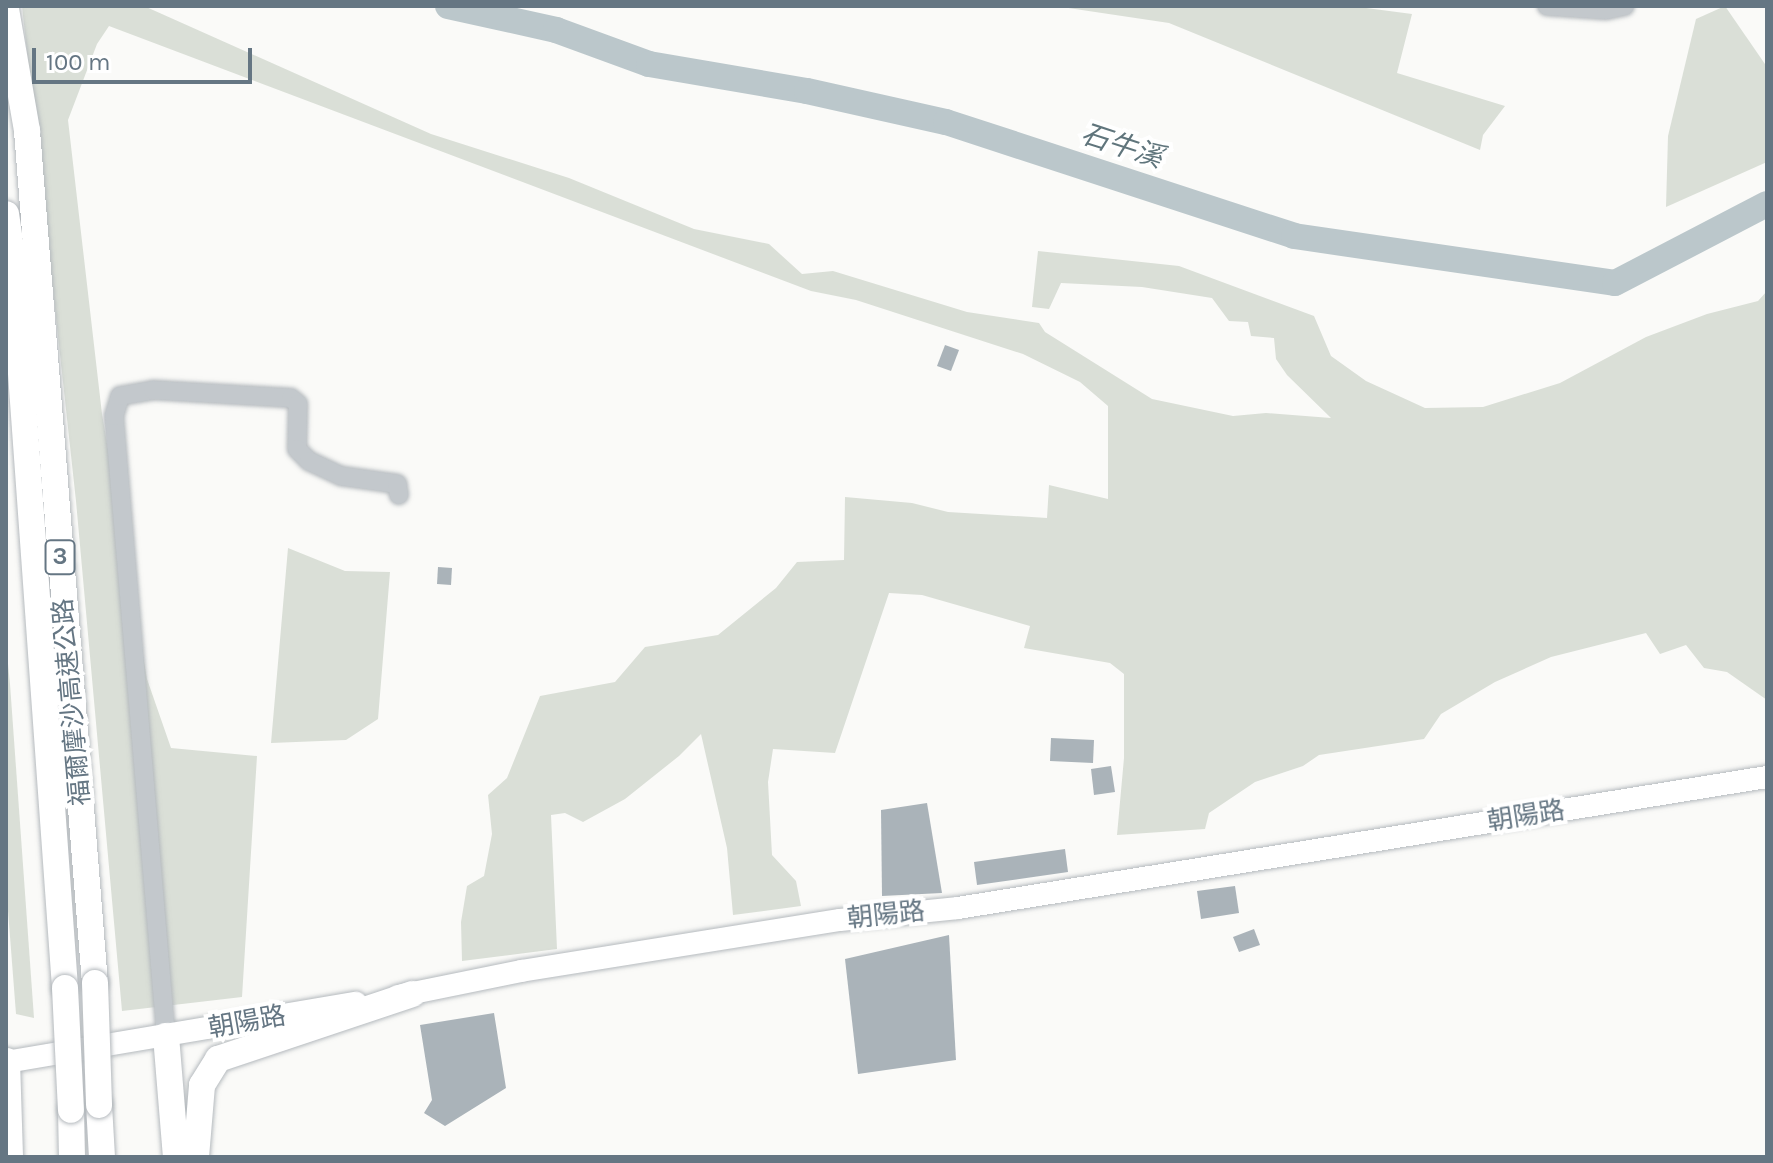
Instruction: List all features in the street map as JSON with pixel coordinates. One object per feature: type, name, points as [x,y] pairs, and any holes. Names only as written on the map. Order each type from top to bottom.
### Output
[{"type":"highway","name":"福爾摩沙高速公路","points":[[6,9],[27,131],[95,983],[102,1157]]},
{"type":"highway","name":"福爾摩沙高速公路","points":[[6,214],[13,262],[65,988],[72,1157]]},
{"type":"highway","points":[[196,1157],[202,1085],[218,1059],[412,994]]},
{"type":"highway","points":[[166,1036],[176,1157]]},
{"type":"highway","points":[[6,1062],[10,1157]]},
{"type":"main road","name":"朝陽路","points":[[6,1062],[412,994],[521,971],[825,922],[958,908],[1767,777]]},
{"type":"street","points":[[1547,6],[1606,10],[1625,6]]},
{"type":"street","points":[[166,1036],[114,416],[120,396],[153,390],[291,398],[298,404],[297,449],[309,461],[341,476],[397,484],[399,495]]},
{"type":"shaded area","points":[[22,6],[144,6],[431,134],[569,178],[694,229],[769,244],[802,274],[833,271],[967,312],[1039,323],[1045,332],[1152,399],[1233,416],[1266,413],[1331,418],[1287,375],[1276,359],[1274,338],[1251,336],[1248,322],[1229,321],[1212,298],[1142,287],[1061,283],[1049,309],[1032,307],[1038,251],[1179,266],[1314,316],[1331,356],[1366,381],[1425,408],[1483,407],[1560,383],[1646,337],[1707,314],[1758,301],[1767,291],[1767,700],[1727,672],[1704,668],[1686,645],[1660,654],[1646,633],[1551,657],[1495,682],[1441,714],[1424,739],[1319,755],[1303,766],[1255,782],[1209,813],[1205,829],[1117,835],[1124,758],[1124,674],[1110,663],[1024,648],[1030,626],[922,595],[889,593],[835,753],[773,749],[768,782],[772,855],[796,881],[801,906],[733,915],[727,848],[701,734],[679,756],[625,799],[583,822],[565,813],[551,815],[557,949],[462,961],[461,922],[467,886],[484,876],[492,834],[488,795],[507,778],[540,696],[615,682],[645,647],[718,635],[776,588],[797,562],[844,560],[845,497],[912,503],[948,512],[1047,518],[1049,485],[1108,499],[1108,406],[1080,382],[1023,354],[856,300],[811,291],[109,26],[97,44],[68,120],[102,414],[147,679],[171,748],[257,756],[242,997],[122,1011],[76,501]]},
{"type":"shaded area","points":[[1055,6],[1351,6],[1412,14],[1397,73],[1505,106],[1483,135],[1480,150],[1169,23]]},
{"type":"shaded area","points":[[1725,6],[1767,67],[1767,162],[1666,207],[1668,136],[1696,19]]},
{"type":"shaded area","points":[[288,548],[345,571],[390,572],[378,719],[346,740],[271,743]]},
{"type":"shaded area","points":[[6,644],[34,1018],[16,1014],[6,885]]},
{"type":"building","points":[[945,345],[959,350],[951,371],[937,366]]},
{"type":"building","points":[[438,567],[452,568],[451,585],[437,584]]},
{"type":"building","points":[[1051,738],[1094,740],[1093,763],[1050,761]]},
{"type":"building","points":[[1111,766],[1115,792],[1094,795],[1091,769]]},
{"type":"building","points":[[927,803],[942,893],[882,896],[881,810]]},
{"type":"building","points":[[1065,849],[1068,872],[977,885],[974,862]]},
{"type":"building","points":[[1235,886],[1239,913],[1201,919],[1197,891]]},
{"type":"building","points":[[1254,929],[1260,945],[1239,952],[1233,937]]},
{"type":"building","points":[[949,935],[956,1060],[858,1074],[845,959]]},
{"type":"building","points":[[494,1013],[506,1088],[445,1126],[424,1113],[432,1100],[420,1025]]},
{"type":"waterway","name":"石牛溪","points":[[448,6],[556,30],[649,64],[807,91],[946,122],[1294,236],[1615,283],[1767,204]]}]
